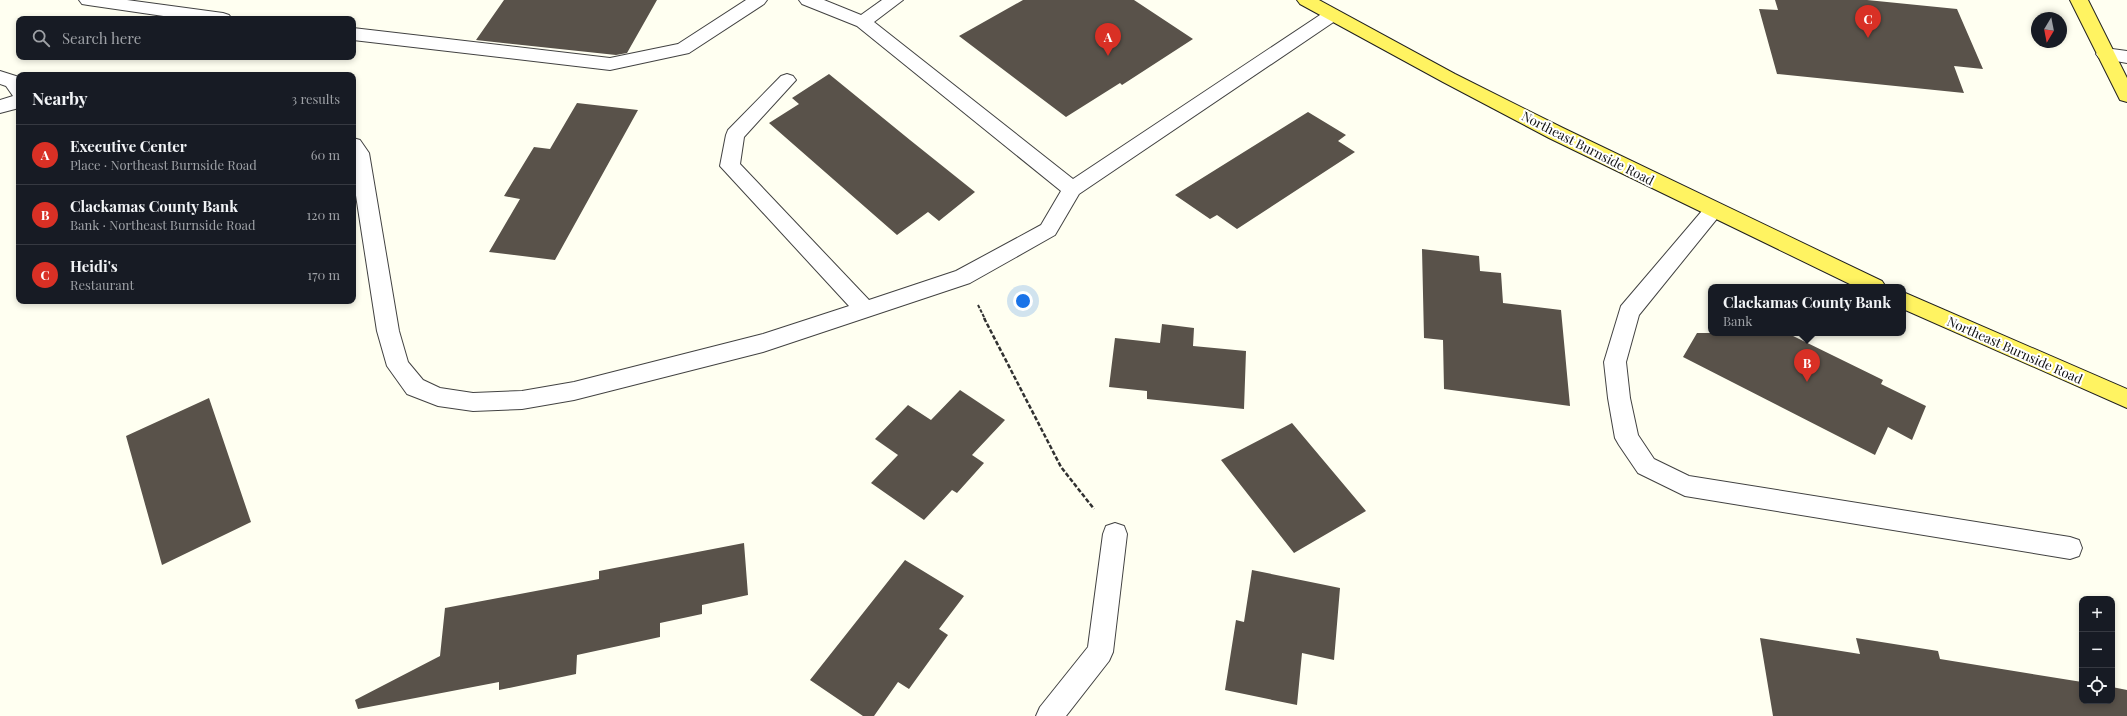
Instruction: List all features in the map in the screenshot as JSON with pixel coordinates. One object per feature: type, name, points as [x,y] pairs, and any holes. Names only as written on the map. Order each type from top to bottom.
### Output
[{"type":"main road","name":"Northeast Burnside Road","points":[[1306,0],[1549,129],[1868,284]]},
{"type":"main road","points":[[2079,0],[2127,96]]},
{"type":"main road","name":"Northeast Burnside Road","points":[[1906,301],[2127,399]]},
{"type":"street","points":[[88,0],[202,16]]},
{"type":"street","points":[[356,34],[610,64],[684,49],[758,0]]},
{"type":"street","points":[[808,0],[863,22],[1072,189]]},
{"type":"street","points":[[863,22],[894,0]]},
{"type":"street","points":[[356,149],[359,153],[388,331],[398,366],[416,387],[438,397],[473,402],[522,400],[574,391],[763,343],[964,277],[1048,230],[1072,189],[1332,15]]},
{"type":"street","points":[[2105,54],[2127,56]]},
{"type":"street","points":[[0,77],[13,82],[16,87]]},
{"type":"street","points":[[787,80],[735,135],[730,166],[866,310]]},
{"type":"street","points":[[0,107],[16,102]]},
{"type":"street","points":[[1714,210],[1629,312],[1615,362],[1627,438],[1646,466],[1685,486],[2070,548]]},
{"type":"street","points":[[1049,716],[1100,652],[1115,534]]},
{"type":"path","points":[[964,277],[1061,467],[1115,534]]},
{"type":"building","points":[[504,0],[657,0],[627,53],[616,55],[476,40]]},
{"type":"building","points":[[1023,0],[1134,0],[1193,39],[1122,85],[1120,83],[1066,117],[959,36]]},
{"type":"building","points":[[1775,0],[1867,0],[1957,9],[1983,69],[1954,66],[1964,93],[1777,74],[1759,9],[1778,10]]},
{"type":"building","points":[[829,74],[975,192],[939,221],[928,212],[897,235],[769,123],[799,104],[792,98]]},
{"type":"building","points":[[577,103],[638,110],[555,260],[489,252],[520,199],[504,196],[534,147],[550,149]]},
{"type":"building","points":[[1308,112],[1346,135],[1338,141],[1355,152],[1237,229],[1217,215],[1210,219],[1175,195]]},
{"type":"building","points":[[1422,249],[1479,256],[1480,271],[1501,273],[1503,303],[1561,310],[1570,406],[1444,389],[1443,340],[1424,338]]},
{"type":"building","points":[[1162,324],[1194,328],[1193,346],[1246,351],[1244,409],[1147,399],[1147,391],[1109,387],[1115,338],[1160,343]]},
{"type":"building","points":[[1697,333],[1708,333],[1708,336],[1793,336],[1883,380],[1881,384],[1926,406],[1912,440],[1888,427],[1875,455],[1683,357]]},
{"type":"building","points":[[960,390],[1005,420],[972,455],[984,463],[957,493],[952,490],[924,520],[871,483],[898,455],[875,439],[908,405],[931,420]]},
{"type":"building","points":[[209,398],[251,522],[162,565],[126,436]]},
{"type":"building","points":[[1292,423],[1366,511],[1294,553],[1221,460]]},
{"type":"building","points":[[744,543],[748,595],[702,605],[702,614],[660,623],[660,637],[577,655],[576,674],[499,690],[499,682],[358,709],[355,700],[440,656],[445,608],[599,579],[599,571]]},
{"type":"building","points":[[905,560],[964,596],[939,629],[948,635],[909,689],[898,682],[874,716],[863,716],[810,680]]},
{"type":"building","points":[[1252,570],[1340,588],[1334,660],[1302,653],[1297,705],[1225,690],[1236,620],[1244,622]]},
{"type":"building","points":[[1760,638],[1860,654],[1856,638],[1938,651],[1940,659],[2079,682],[2079,704],[2115,704],[2115,688],[2127,690],[2127,716],[1773,716]]},
{"type":"place","name":"Heidi's","points":[[1868,38]]},
{"type":"place","name":"Executive Center","points":[[1108,56]]},
{"type":"place","name":"Clackamas County Bank","points":[[1807,382]]}]
